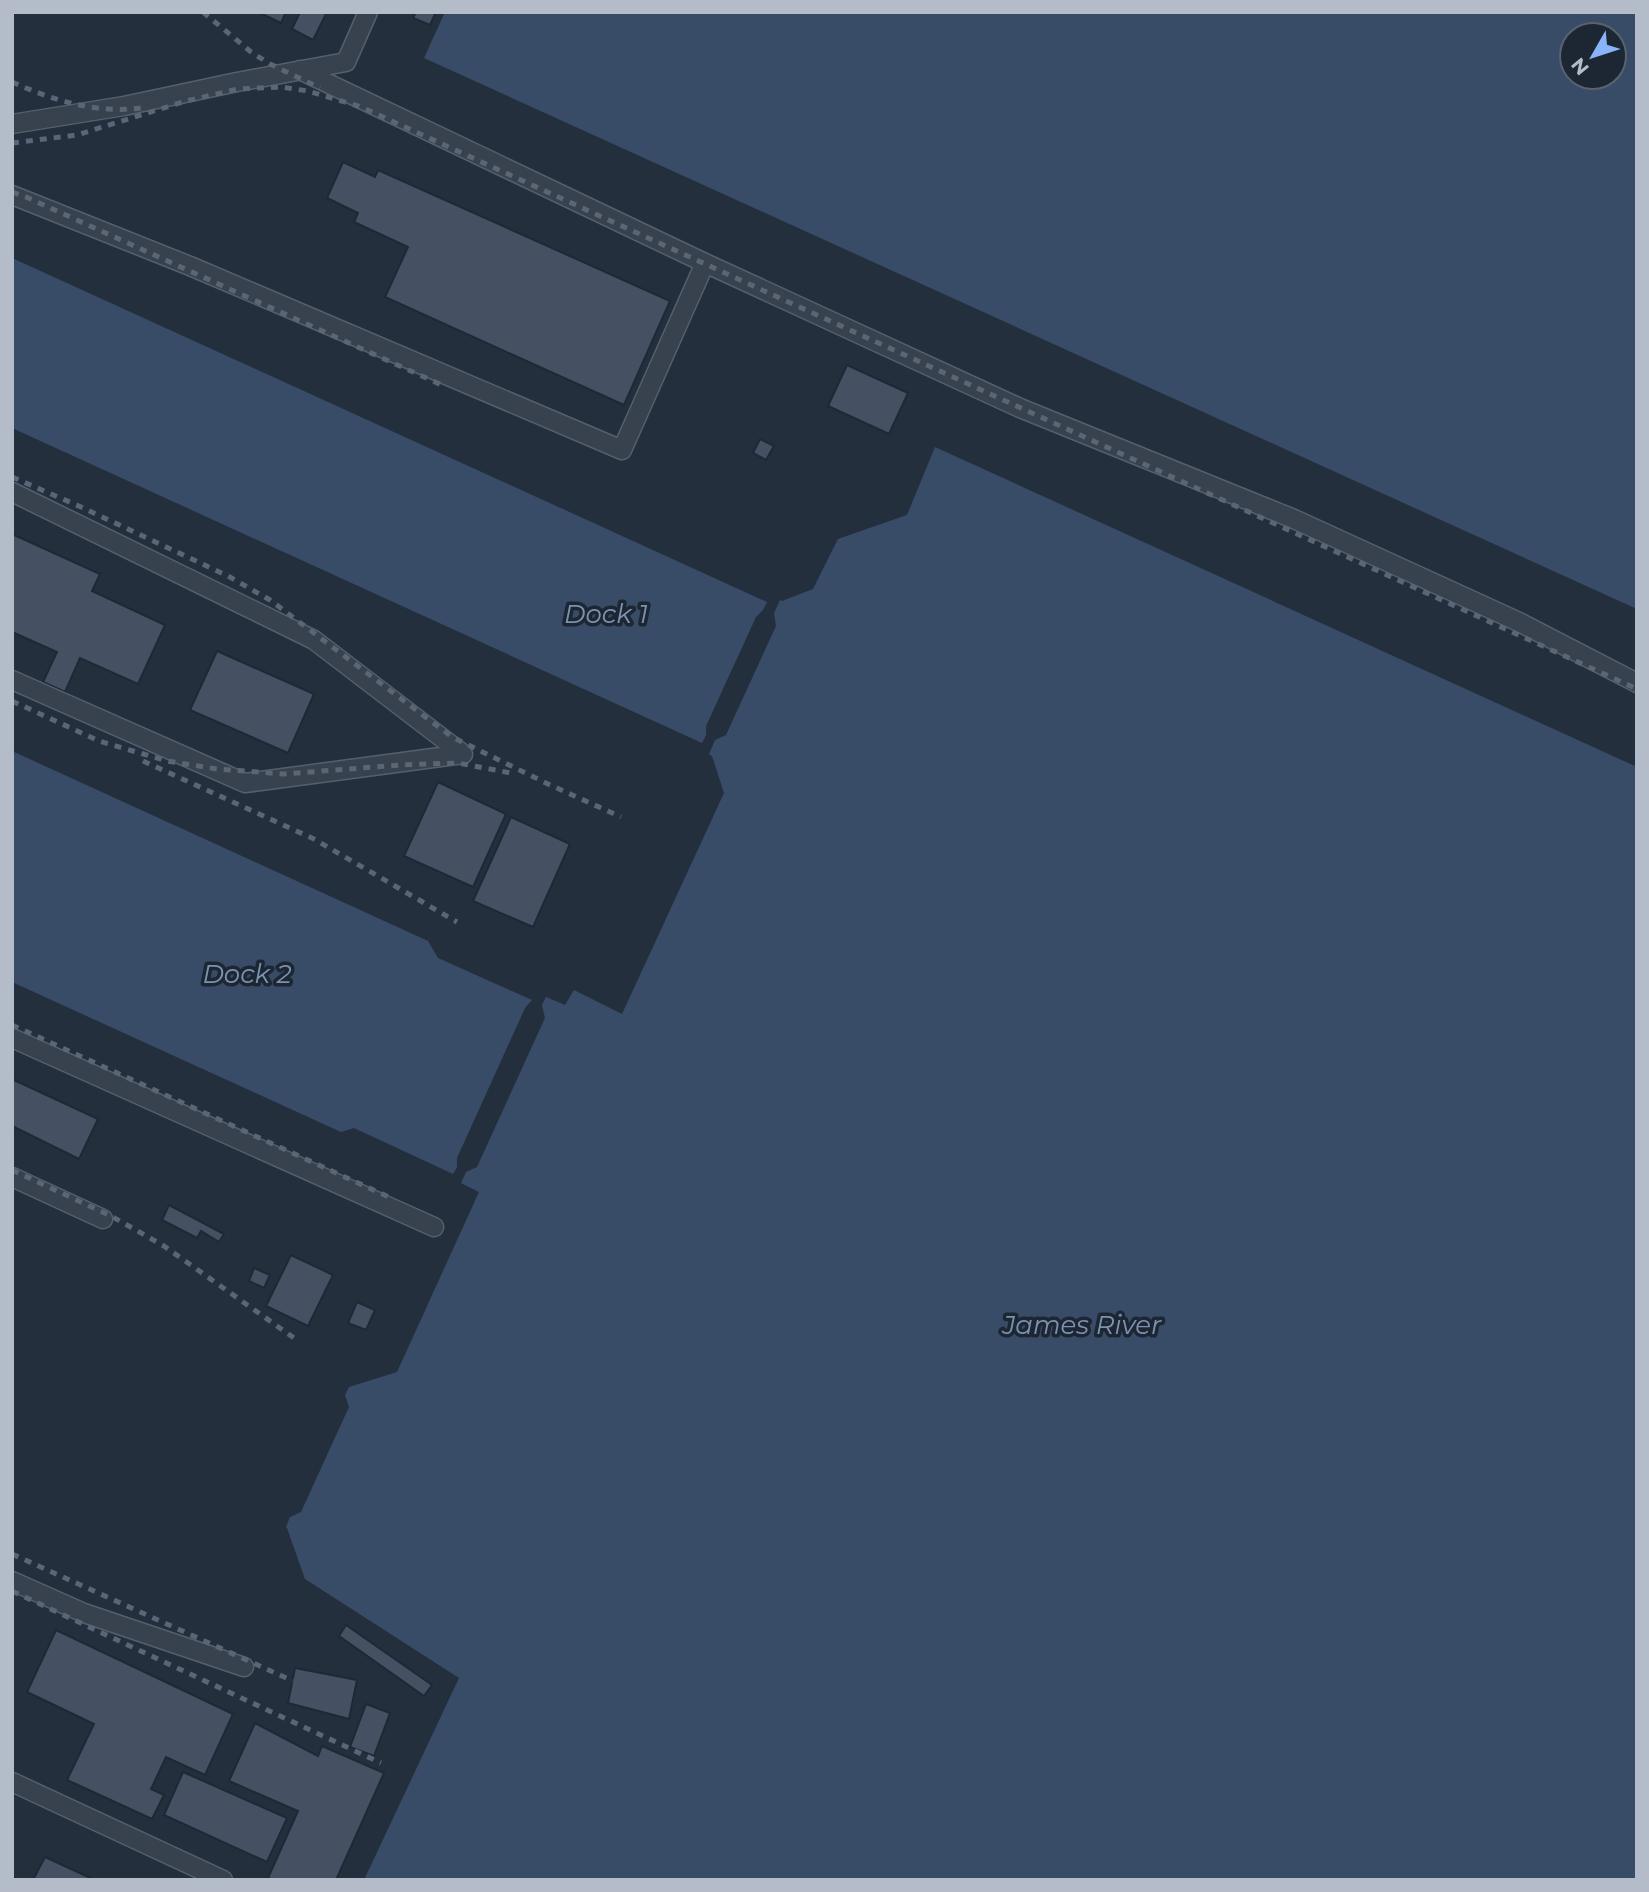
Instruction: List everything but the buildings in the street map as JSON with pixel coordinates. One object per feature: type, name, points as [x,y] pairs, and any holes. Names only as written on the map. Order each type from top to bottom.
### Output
[{"type":"lane","points":[[12,124],[124,106],[346,62],[368,12]]},
{"type":"lane","points":[[300,70],[705,263],[1020,408],[1294,519],[1519,622],[1637,683]]},
{"type":"lane","points":[[12,195],[190,265],[622,450],[705,263]]},
{"type":"lane","points":[[12,492],[314,640],[463,754],[244,783],[12,680]]},
{"type":"lane","points":[[12,1038],[434,1227]]},
{"type":"lane","points":[[12,1177],[103,1219]]},
{"type":"lane","points":[[12,1581],[84,1613],[244,1667]]},
{"type":"lane","points":[[12,1782],[223,1880]]},
{"type":"water","points":[[445,12],[1637,12],[1637,609],[424,58]]},
{"type":"water","name":"Dock 1","points":[[12,258],[767,602],[756,617],[706,726],[702,743],[12,428]]},
{"type":"water","name":"James River","points":[[935,447],[1637,767],[1637,1880],[364,1880],[459,1678],[305,1579],[286,1527],[290,1517],[301,1512],[349,1407],[345,1395],[349,1387],[397,1372],[479,1192],[461,1183],[466,1172],[477,1167],[545,1018],[542,1005],[546,997],[565,1005],[574,990],[622,1014],[724,793],[709,754],[715,740],[726,735],[776,626],[774,613],[780,600],[813,589],[838,539],[907,515]]},
{"type":"water","name":"Dock 2","points":[[12,751],[428,941],[438,958],[532,1000],[525,1008],[457,1158],[457,1167],[453,1174],[354,1128],[341,1132],[12,982]]},
{"type":"railway","points":[[203,12],[251,52],[320,88]]},
{"type":"railway","points":[[12,82],[75,104],[108,109],[141,108]]},
{"type":"railway","points":[[12,143],[77,135],[186,101],[238,89],[281,87],[308,91],[361,107],[1637,689]]},
{"type":"railway","points":[[12,192],[444,386]]},
{"type":"railway","points":[[12,477],[228,576],[270,600],[452,737],[621,817]]},
{"type":"railway","points":[[12,701],[99,741],[167,761],[217,769],[284,774],[458,763],[511,773]]},
{"type":"railway","points":[[143,761],[314,839],[457,922]]},
{"type":"railway","points":[[12,1025],[391,1198]]},
{"type":"railway","points":[[12,1170],[111,1216],[164,1246],[294,1338]]},
{"type":"railway","points":[[12,1554],[293,1681]]},
{"type":"railway","points":[[12,1591],[381,1763]]}]
